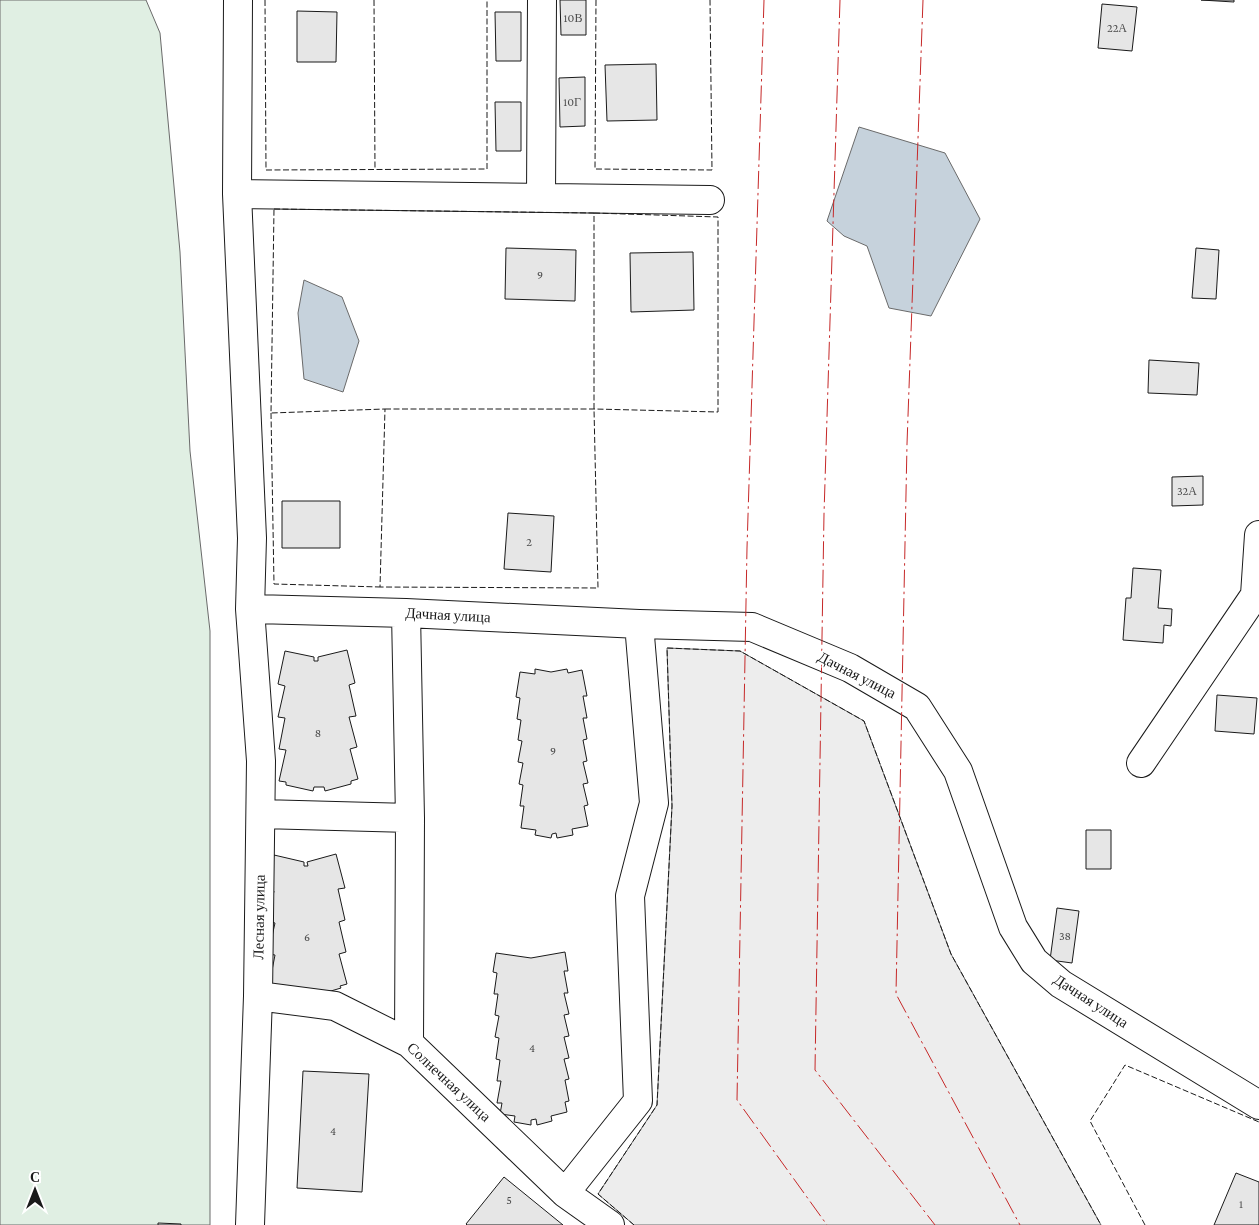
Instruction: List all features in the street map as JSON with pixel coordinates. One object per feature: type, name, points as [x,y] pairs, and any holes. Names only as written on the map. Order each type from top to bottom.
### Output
[{"type":"street","name":"Лесная улица","points":[[238,0],[237,194],[252,538],[250,609],[261,761],[258,996],[250,1225]]},
{"type":"street","points":[[540,198],[542,0]]},
{"type":"street","points":[[237,194],[710,200]]},
{"type":"street","points":[[1141,763],[1257,595],[1259,536]]},
{"type":"street","name":"Дачная улица","points":[[250,609],[406,613],[640,624],[752,627],[850,668],[917,707],[958,771],[1013,927],[1034,961],[1060,984],[1259,1105]]},
{"type":"street","points":[[406,613],[410,818],[409,1043]]},
{"type":"street","points":[[565,1192],[638,1101],[630,896],[654,804],[640,624]]},
{"type":"street","points":[[261,814],[410,818]]},
{"type":"street","name":"Солнечная улица","points":[[258,996],[334,1006],[409,1043],[565,1192],[610,1225]]},
{"type":"green space","points":[[0,0],[146,0],[160,33],[180,252],[190,451],[210,631],[210,1225],[0,1225]]},
{"type":"shaded area","points":[[859,127],[945,153],[980,219],[931,316],[889,308],[867,246],[844,236],[827,221]]},
{"type":"shaded area","points":[[304,280],[342,297],[359,341],[343,392],[304,379],[298,313]]},
{"type":"shaded area","points":[[667,648],[740,651],[864,721],[951,954],[1101,1225],[634,1225],[598,1194],[657,1105],[672,806]]},
{"type":"building","points":[[560,0],[586,0],[586,35],[561,35]]},
{"type":"building","points":[[1201,0],[1234,0],[1234,2]]},
{"type":"building","points":[[1102,4],[1137,7],[1132,51],[1098,48]]},
{"type":"building","points":[[297,11],[337,12],[336,62],[297,62]]},
{"type":"building","points":[[495,12],[521,12],[521,61],[496,61]]},
{"type":"building","points":[[656,64],[657,120],[607,121],[605,65]]},
{"type":"building","points":[[585,77],[585,126],[560,127],[559,78]]},
{"type":"building","points":[[495,102],[521,102],[521,151],[496,151]]},
{"type":"building","points":[[506,248],[576,250],[575,301],[505,299]]},
{"type":"building","points":[[1196,248],[1219,250],[1216,299],[1192,298]]},
{"type":"building","points":[[693,252],[694,310],[631,312],[630,253]]},
{"type":"building","points":[[1149,360],[1199,363],[1197,395],[1148,393]]},
{"type":"building","points":[[1203,476],[1203,505],[1172,506],[1172,477]]},
{"type":"building","points":[[282,501],[340,501],[340,548],[282,548]]},
{"type":"building","points":[[508,513],[554,516],[551,572],[504,569]]},
{"type":"building","points":[[1133,568],[1161,570],[1158,608],[1172,609],[1171,626],[1164,625],[1163,643],[1123,640],[1126,598],[1131,598]]},
{"type":"building","points":[[347,650],[355,683],[349,685],[356,716],[349,717],[357,747],[350,749],[358,779],[351,781],[351,784],[325,791],[324,787],[314,787],[313,791],[286,785],[286,782],[279,781],[286,750],[279,749],[285,718],[278,717],[285,686],[278,684],[285,651],[314,657],[314,661],[318,661],[318,657]]},
{"type":"building","points":[[535,669],[551,672],[567,669],[568,673],[582,670],[587,696],[583,696],[587,718],[583,718],[587,739],[583,740],[587,761],[583,762],[588,783],[583,784],[588,805],[584,806],[588,826],[572,829],[573,835],[557,838],[556,833],[552,834],[551,838],[535,835],[536,830],[521,828],[524,806],[520,806],[523,785],[519,784],[523,763],[518,762],[522,741],[518,740],[521,720],[517,719],[520,698],[516,697],[520,672],[535,674]]},
{"type":"building","points":[[1217,695],[1257,698],[1254,734],[1215,731]]},
{"type":"building","points":[[1086,830],[1111,830],[1111,869],[1086,869]]},
{"type":"building","points":[[336,854],[345,888],[338,889],[345,920],[339,922],[346,952],[339,954],[347,984],[340,986],[341,988],[314,996],[269,986],[275,955],[268,954],[275,923],[268,921],[274,891],[267,889],[274,855],[304,862],[304,866],[308,866],[307,862]]},
{"type":"building","points":[[1057,908],[1079,911],[1072,963],[1050,960]]},
{"type":"building","points":[[565,952],[568,971],[564,971],[568,993],[564,993],[569,1014],[564,1015],[569,1036],[564,1037],[569,1058],[564,1059],[569,1079],[565,1080],[569,1101],[565,1102],[567,1112],[551,1116],[552,1121],[537,1125],[536,1119],[531,1120],[531,1125],[514,1122],[515,1116],[500,1114],[502,1103],[497,1103],[501,1081],[497,1081],[500,1060],[496,1059],[499,1038],[495,1037],[499,1016],[495,1015],[498,994],[494,994],[497,973],[493,972],[496,953],[531,958]]},
{"type":"building","points":[[303,1071],[369,1074],[362,1192],[297,1188]]},
{"type":"building","points":[[1236,1173],[1259,1182],[1259,1225],[1214,1225]]},
{"type":"building","points":[[504,1177],[563,1225],[467,1225]]},
{"type":"building","points":[[158,1223],[181,1224],[181,1225],[158,1225]]},
{"type":"fence","points":[[265,0],[266,170],[487,169],[487,0]]},
{"type":"fence","points":[[374,0],[375,170]]},
{"type":"fence","points":[[596,0],[595,169],[712,170],[710,0]]},
{"type":"fence","points":[[274,209],[594,213],[594,409],[598,588],[380,587],[385,409],[271,413],[274,209]]},
{"type":"fence","points":[[385,409],[594,409],[718,412],[718,217],[594,213]]},
{"type":"fence","points":[[271,413],[274,584],[380,587]]},
{"type":"fence","points":[[634,1225],[598,1194],[657,1105],[672,806],[667,648],[740,651],[864,721],[951,954],[1101,1225]]},
{"type":"fence","points":[[1145,1225],[1090,1121],[1125,1065],[1259,1122]]},
{"type":"power","points":[[764,0],[747,548],[737,1100],[827,1225]]},
{"type":"power","points":[[840,0],[824,514],[815,1070],[935,1225]]},
{"type":"power","points":[[923,0],[907,444],[896,994],[1020,1225]]}]
